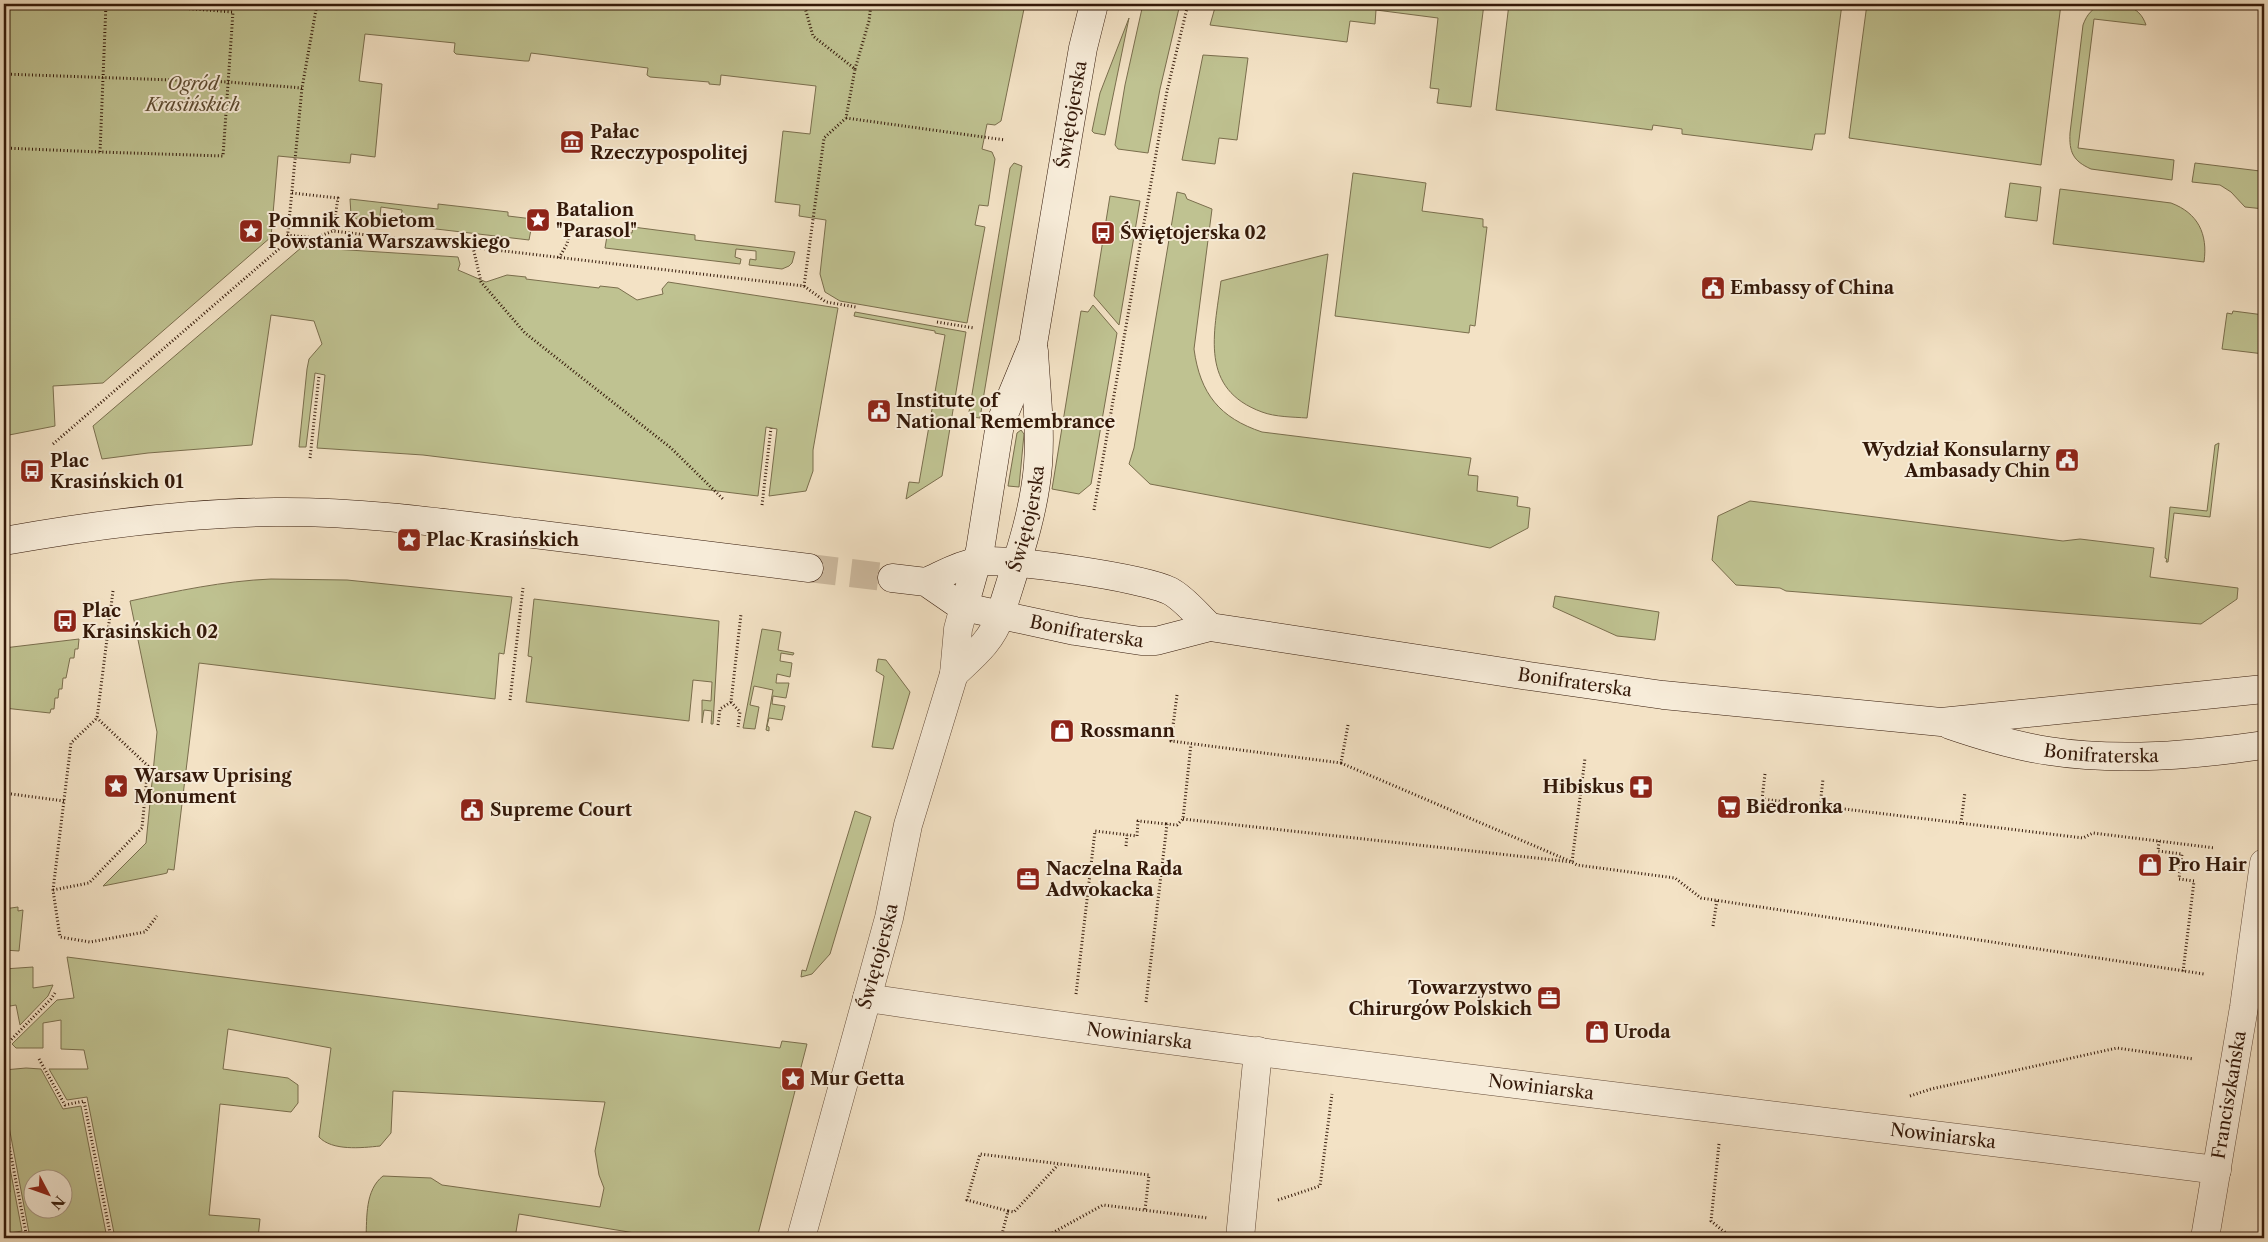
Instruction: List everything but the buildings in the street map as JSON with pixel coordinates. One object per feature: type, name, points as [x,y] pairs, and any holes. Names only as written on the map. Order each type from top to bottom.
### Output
[{"type":"street","name":"Świętojerska","points":[[802,1238],[889,918],[908,825],[954,674],[958,629],[977,562],[1000,424],[1033,344],[1077,82],[1094,4]]},
{"type":"street","name":"Świętojerska","points":[[954,674],[986,644],[997,626],[1029,517],[1038,467],[1040,434],[1033,344]]},
{"type":"street","points":[[4,540],[172,517],[269,512],[325,513],[482,528],[809,568]]},
{"type":"street","points":[[926,582],[961,566],[977,562],[1016,564],[1119,578],[1157,586],[1172,592],[1210,627]]},
{"type":"street","points":[[892,578],[926,582],[964,607]]},
{"type":"street","name":"Bonifraterska","points":[[964,607],[1075,631],[1141,641],[1156,642],[1210,627],[1663,695],[1941,722],[2264,689]]},
{"type":"street","name":"Bonifraterska","points":[[1941,722],[2004,742],[2075,755],[2159,755],[2264,745]]},
{"type":"street","name":"Franciszkańska","points":[[2205,1238],[2244,1007],[2264,863]]},
{"type":"street","name":"Nowiniarska","points":[[867,998],[1105,1032],[2217,1170]]},
{"type":"street","points":[[1240,1238],[1258,1051]]},
{"type":"path","points":[[100,152],[106,4]]},
{"type":"path","points":[[4,148],[223,156],[233,12],[127,4]]},
{"type":"path","points":[[53,444],[287,242],[302,88],[317,4]]},
{"type":"path","points":[[804,4],[813,36],[855,69]]},
{"type":"path","points":[[804,286],[824,138],[846,118],[855,69],[869,21],[871,4]]},
{"type":"path","points":[[1094,510],[1167,91],[1188,4]]},
{"type":"path","points":[[4,74],[228,82],[302,88]]},
{"type":"path","points":[[846,118],[1005,140]]},
{"type":"path","points":[[292,193],[338,198],[334,231]]},
{"type":"path","points":[[559,258],[567,244],[571,224]]},
{"type":"path","points":[[288,235],[315,238],[334,231],[804,286],[826,302],[856,307]]},
{"type":"path","points":[[473,247],[481,282],[525,333],[672,448],[724,500]]},
{"type":"path","points":[[937,322],[974,328]]},
{"type":"path","points":[[310,458],[319,376]]},
{"type":"path","points":[[762,505],[771,428]]},
{"type":"path","points":[[510,700],[523,588]]},
{"type":"path","points":[[113,591],[97,718],[71,744],[53,890],[60,938],[90,942],[145,932],[158,916]]},
{"type":"path","points":[[738,727],[740,712],[731,702],[741,614]]},
{"type":"path","points":[[1178,695],[1172,741],[1341,763],[1577,865],[1675,878],[1701,898],[2204,974]]},
{"type":"path","points":[[718,725],[720,709],[731,702]]},
{"type":"path","points":[[53,890],[90,883],[142,828],[148,766],[97,718]]},
{"type":"path","points":[[1341,763],[1348,724]]},
{"type":"path","points":[[1076,997],[1096,831],[1137,836],[1138,821],[1177,825],[1183,819],[1191,744]]},
{"type":"path","points":[[1572,862],[1586,758]]},
{"type":"path","points":[[1765,774],[1762,799],[2083,838],[2093,833],[2215,848]]},
{"type":"path","points":[[1820,806],[1823,779]]},
{"type":"path","points":[[1961,823],[1965,792]]},
{"type":"path","points":[[4,793],[64,801]]},
{"type":"path","points":[[1183,819],[1572,862]]},
{"type":"path","points":[[1146,1003],[1167,824]]},
{"type":"path","points":[[1126,846],[1127,835]]},
{"type":"path","points":[[2159,841],[2158,851],[2182,854],[2179,879],[2194,881],[2183,972]]},
{"type":"path","points":[[1713,926],[1717,900]]},
{"type":"path","points":[[4,1047],[56,992]]},
{"type":"path","points":[[1902,1099],[1931,1088],[2117,1048],[2194,1059]]},
{"type":"path","points":[[39,1059],[65,1105],[84,1101],[111,1238]]},
{"type":"path","points":[[1275,1201],[1320,1186],[1332,1094]]},
{"type":"path","points":[[4,1120],[27,1238],[23,1238]]},
{"type":"path","points":[[1720,1138],[1711,1221],[1732,1238]]},
{"type":"path","points":[[1059,1164],[1014,1212],[967,1200],[980,1154],[1059,1164],[1149,1176],[1145,1210]]},
{"type":"path","points":[[1043,1238],[1103,1205],[1209,1218]]},
{"type":"path","points":[[1001,1238],[1008,1211]]},
{"type":"green space","name":"Ogród Krasińskich","points":[[4,4],[1025,4],[1001,121],[995,125],[987,124],[982,149],[992,152],[995,159],[988,206],[979,205],[975,225],[985,227],[967,323],[840,301],[825,292],[820,274],[826,220],[799,216],[800,205],[775,202],[783,131],[810,134],[816,86],[721,75],[720,85],[709,84],[709,82],[650,77],[647,75],[648,68],[531,53],[529,61],[456,54],[454,52],[455,43],[365,34],[359,81],[382,84],[375,157],[351,154],[350,163],[278,156],[271,237],[103,383],[53,386],[55,426],[4,436]]},
{"type":"green space","points":[[1143,4],[1180,4],[1160,89],[1148,153],[1118,149],[1115,145],[1125,85]]},
{"type":"green space","points":[[1216,4],[1484,4],[1471,107],[1437,103],[1439,89],[1430,88],[1438,18],[1376,10],[1375,24],[1350,21],[1347,42],[1210,25]]},
{"type":"green space","points":[[1509,4],[1842,4],[1825,134],[1815,134],[1812,150],[1682,134],[1682,129],[1653,125],[1652,130],[1496,110]]},
{"type":"green space","points":[[1867,4],[2061,4],[2041,165],[1849,138]]},
{"type":"green space","points":[[2102,4],[2116,4],[2134,9],[2143,18],[2146,25],[2094,19],[2078,148],[2174,160],[2172,180],[2091,169],[2080,163],[2071,151],[2070,133],[2083,25],[2090,12]]},
{"type":"green space","points":[[1129,18],[1105,135],[1094,133],[1092,131],[1100,93]]},
{"type":"green space","points":[[1203,55],[1248,58],[1237,140],[1219,138],[1215,164],[1182,160]]},
{"type":"green space","points":[[2264,139],[2264,209],[2245,207],[2231,192],[2220,185],[2192,182],[2195,163],[2260,171]]},
{"type":"green space","points":[[1014,163],[1022,166],[980,418],[972,417],[969,412],[1010,168]]},
{"type":"green space","points":[[1353,173],[1426,183],[1422,211],[1483,219],[1483,227],[1487,227],[1475,326],[1470,325],[1469,333],[1335,316]]},
{"type":"green space","points":[[2010,183],[2041,187],[2037,221],[2005,217]]},
{"type":"green space","points":[[2060,189],[2171,203],[2180,207],[2188,212],[2199,226],[2204,242],[2204,262],[2053,244]]},
{"type":"green space","points":[[1177,192],[1185,194],[1187,199],[1212,209],[1194,349],[1201,379],[1214,402],[1234,419],[1262,432],[1471,458],[1468,475],[1478,476],[1477,491],[1518,497],[1517,506],[1530,508],[1528,528],[1490,548],[1150,484],[1129,464],[1134,448]]},
{"type":"green space","points":[[1110,196],[1140,201],[1119,325],[1094,296]]},
{"type":"green space","points":[[350,199],[438,209],[438,204],[508,212],[508,216],[533,219],[529,240],[394,224],[395,217],[401,218],[402,210],[381,207],[380,215],[386,216],[385,223],[360,221],[351,215]]},
{"type":"green space","points":[[633,227],[695,235],[695,240],[795,252],[792,263],[782,269],[749,265],[750,259],[756,260],[756,251],[736,249],[735,257],[741,259],[740,264],[605,248],[608,230],[632,233]]},
{"type":"green space","points":[[302,247],[458,257],[460,264],[458,270],[486,282],[507,275],[526,277],[526,279],[599,288],[600,286],[618,288],[637,300],[663,294],[662,289],[668,282],[838,308],[813,450],[813,471],[806,491],[769,496],[777,429],[766,427],[758,496],[423,455],[317,448],[325,375],[315,373],[306,447],[299,447],[309,359],[322,344],[314,321],[271,315],[252,445],[148,453],[102,459],[93,426]]},
{"type":"green space","points":[[1328,254],[1307,418],[1267,414],[1242,402],[1228,389],[1219,374],[1215,358],[1214,340],[1221,281]]},
{"type":"green space","points":[[1093,305],[1117,333],[1091,484],[1079,494],[1052,489],[1081,311],[1088,312]]},
{"type":"green space","points":[[2233,311],[2264,315],[2264,354],[2222,349],[2227,313],[2232,314]]},
{"type":"green space","points":[[855,312],[966,332],[942,476],[906,499],[909,482],[919,483],[945,335],[935,333],[935,331],[854,316]]},
{"type":"green space","points":[[1021,430],[1024,434],[1019,487],[1008,486],[1017,433]]},
{"type":"green space","points":[[2219,443],[2210,517],[2174,513],[2168,562],[2166,562],[2170,507],[2207,511],[2215,445]]},
{"type":"green space","points":[[1750,501],[2063,541],[2080,539],[2154,548],[2150,577],[2238,588],[2237,599],[2201,624],[1786,591],[1780,588],[1736,585],[1712,560],[1718,516]]},
{"type":"green space","points":[[271,579],[347,580],[512,597],[504,654],[499,653],[495,699],[199,663],[174,870],[168,869],[167,873],[103,886],[146,843],[157,732],[130,601],[218,584]]},
{"type":"green space","points":[[1555,596],[1659,612],[1655,640],[1617,636],[1553,607]]},
{"type":"green space","points":[[534,599],[719,621],[713,724],[711,724],[712,711],[704,710],[702,723],[702,700],[711,701],[712,682],[693,680],[689,721],[526,702],[532,657],[528,656]]},
{"type":"green space","points":[[762,629],[781,632],[778,650],[794,653],[793,655],[781,653],[780,661],[792,663],[790,677],[777,674],[776,683],[789,683],[786,698],[773,696],[772,704],[785,706],[782,720],[769,718],[767,726],[769,731],[766,730],[773,690],[754,686],[750,705],[759,707],[755,729],[743,728]]},
{"type":"green space","points":[[79,639],[78,649],[75,649],[74,658],[70,658],[66,678],[63,678],[62,689],[59,689],[58,698],[55,698],[54,709],[51,709],[50,713],[4,708],[4,648]]},
{"type":"green space","points":[[878,659],[886,660],[910,692],[893,749],[872,747],[884,676],[876,671]]},
{"type":"green space","points":[[855,811],[871,817],[830,954],[812,974],[801,977],[802,970],[806,971]]},
{"type":"green space","points":[[18,907],[18,911],[23,910],[19,951],[4,950],[4,909]]},
{"type":"green space","points":[[67,957],[780,1048],[782,1041],[807,1044],[800,1071],[786,1068],[781,1087],[795,1091],[757,1238],[642,1238],[641,1234],[519,1214],[515,1238],[366,1238],[370,1196],[377,1182],[383,1176],[431,1178],[442,1185],[600,1207],[604,1188],[599,1175],[595,1151],[605,1102],[393,1091],[391,1133],[380,1146],[339,1147],[331,1145],[319,1137],[331,1048],[228,1029],[223,1069],[288,1078],[298,1085],[298,1103],[291,1112],[220,1104],[209,1215],[260,1219],[258,1238],[115,1238],[87,1097],[67,1100],[49,1069],[88,1069],[84,1050],[61,1049],[61,1020],[43,1023],[43,1048],[16,1048],[12,1044],[57,1000],[74,998]]},
{"type":"green space","points":[[33,967],[33,988],[53,985],[48,996],[20,1025],[16,1005],[4,1007],[4,969]]},
{"type":"green space","points":[[41,1069],[63,1109],[81,1106],[107,1238],[30,1238],[27,1220],[72,1220],[72,1170],[22,1170],[22,1196],[4,1100],[4,1070]]},
{"type":"green space","points":[[4,1137],[22,1231],[4,1234],[4,1194],[10,1192],[4,1158]]},
{"type":"tunnel","points":[[809,568],[892,578]]},
{"type":"place","name":"Pałac Rzeczypospolitej","points":[[572,142]]},
{"type":"place","name":"Batalion \"Parasol\"","points":[[538,220]]},
{"type":"place","name":"Pomnik Kobietom Powstania Warszawskiego","points":[[251,231]]},
{"type":"place","name":"Świętojerska 02","points":[[1103,233]]},
{"type":"place","name":"Embassy of China","points":[[1713,288]]},
{"type":"place","name":"Institute of National Remembrance","points":[[879,411]]},
{"type":"place","name":"Wydział Konsularny Ambasady Chin","points":[[2067,460]]},
{"type":"place","name":"Plac Krasińskich 01","points":[[32,471]]},
{"type":"place","name":"Plac Krasińskich","points":[[409,540]]},
{"type":"place","name":"Plac Krasińskich 02","points":[[65,621]]},
{"type":"place","name":"Rossmann","points":[[1062,731]]},
{"type":"place","name":"Warsaw Uprising Monument","points":[[116,786]]},
{"type":"place","name":"Hibiskus","points":[[1641,787]]},
{"type":"place","name":"Biedronka","points":[[1729,807]]},
{"type":"place","name":"Supreme Court","points":[[472,810]]},
{"type":"place","name":"Pro Hair","points":[[2150,865]]},
{"type":"place","name":"Naczelna Rada Adwokacka","points":[[1028,879]]},
{"type":"place","name":"Towarzystwo Chirurgów Polskich","points":[[1549,998]]},
{"type":"place","name":"Uroda","points":[[1597,1032]]},
{"type":"place","name":"Mur Getta","points":[[793,1079]]}]
